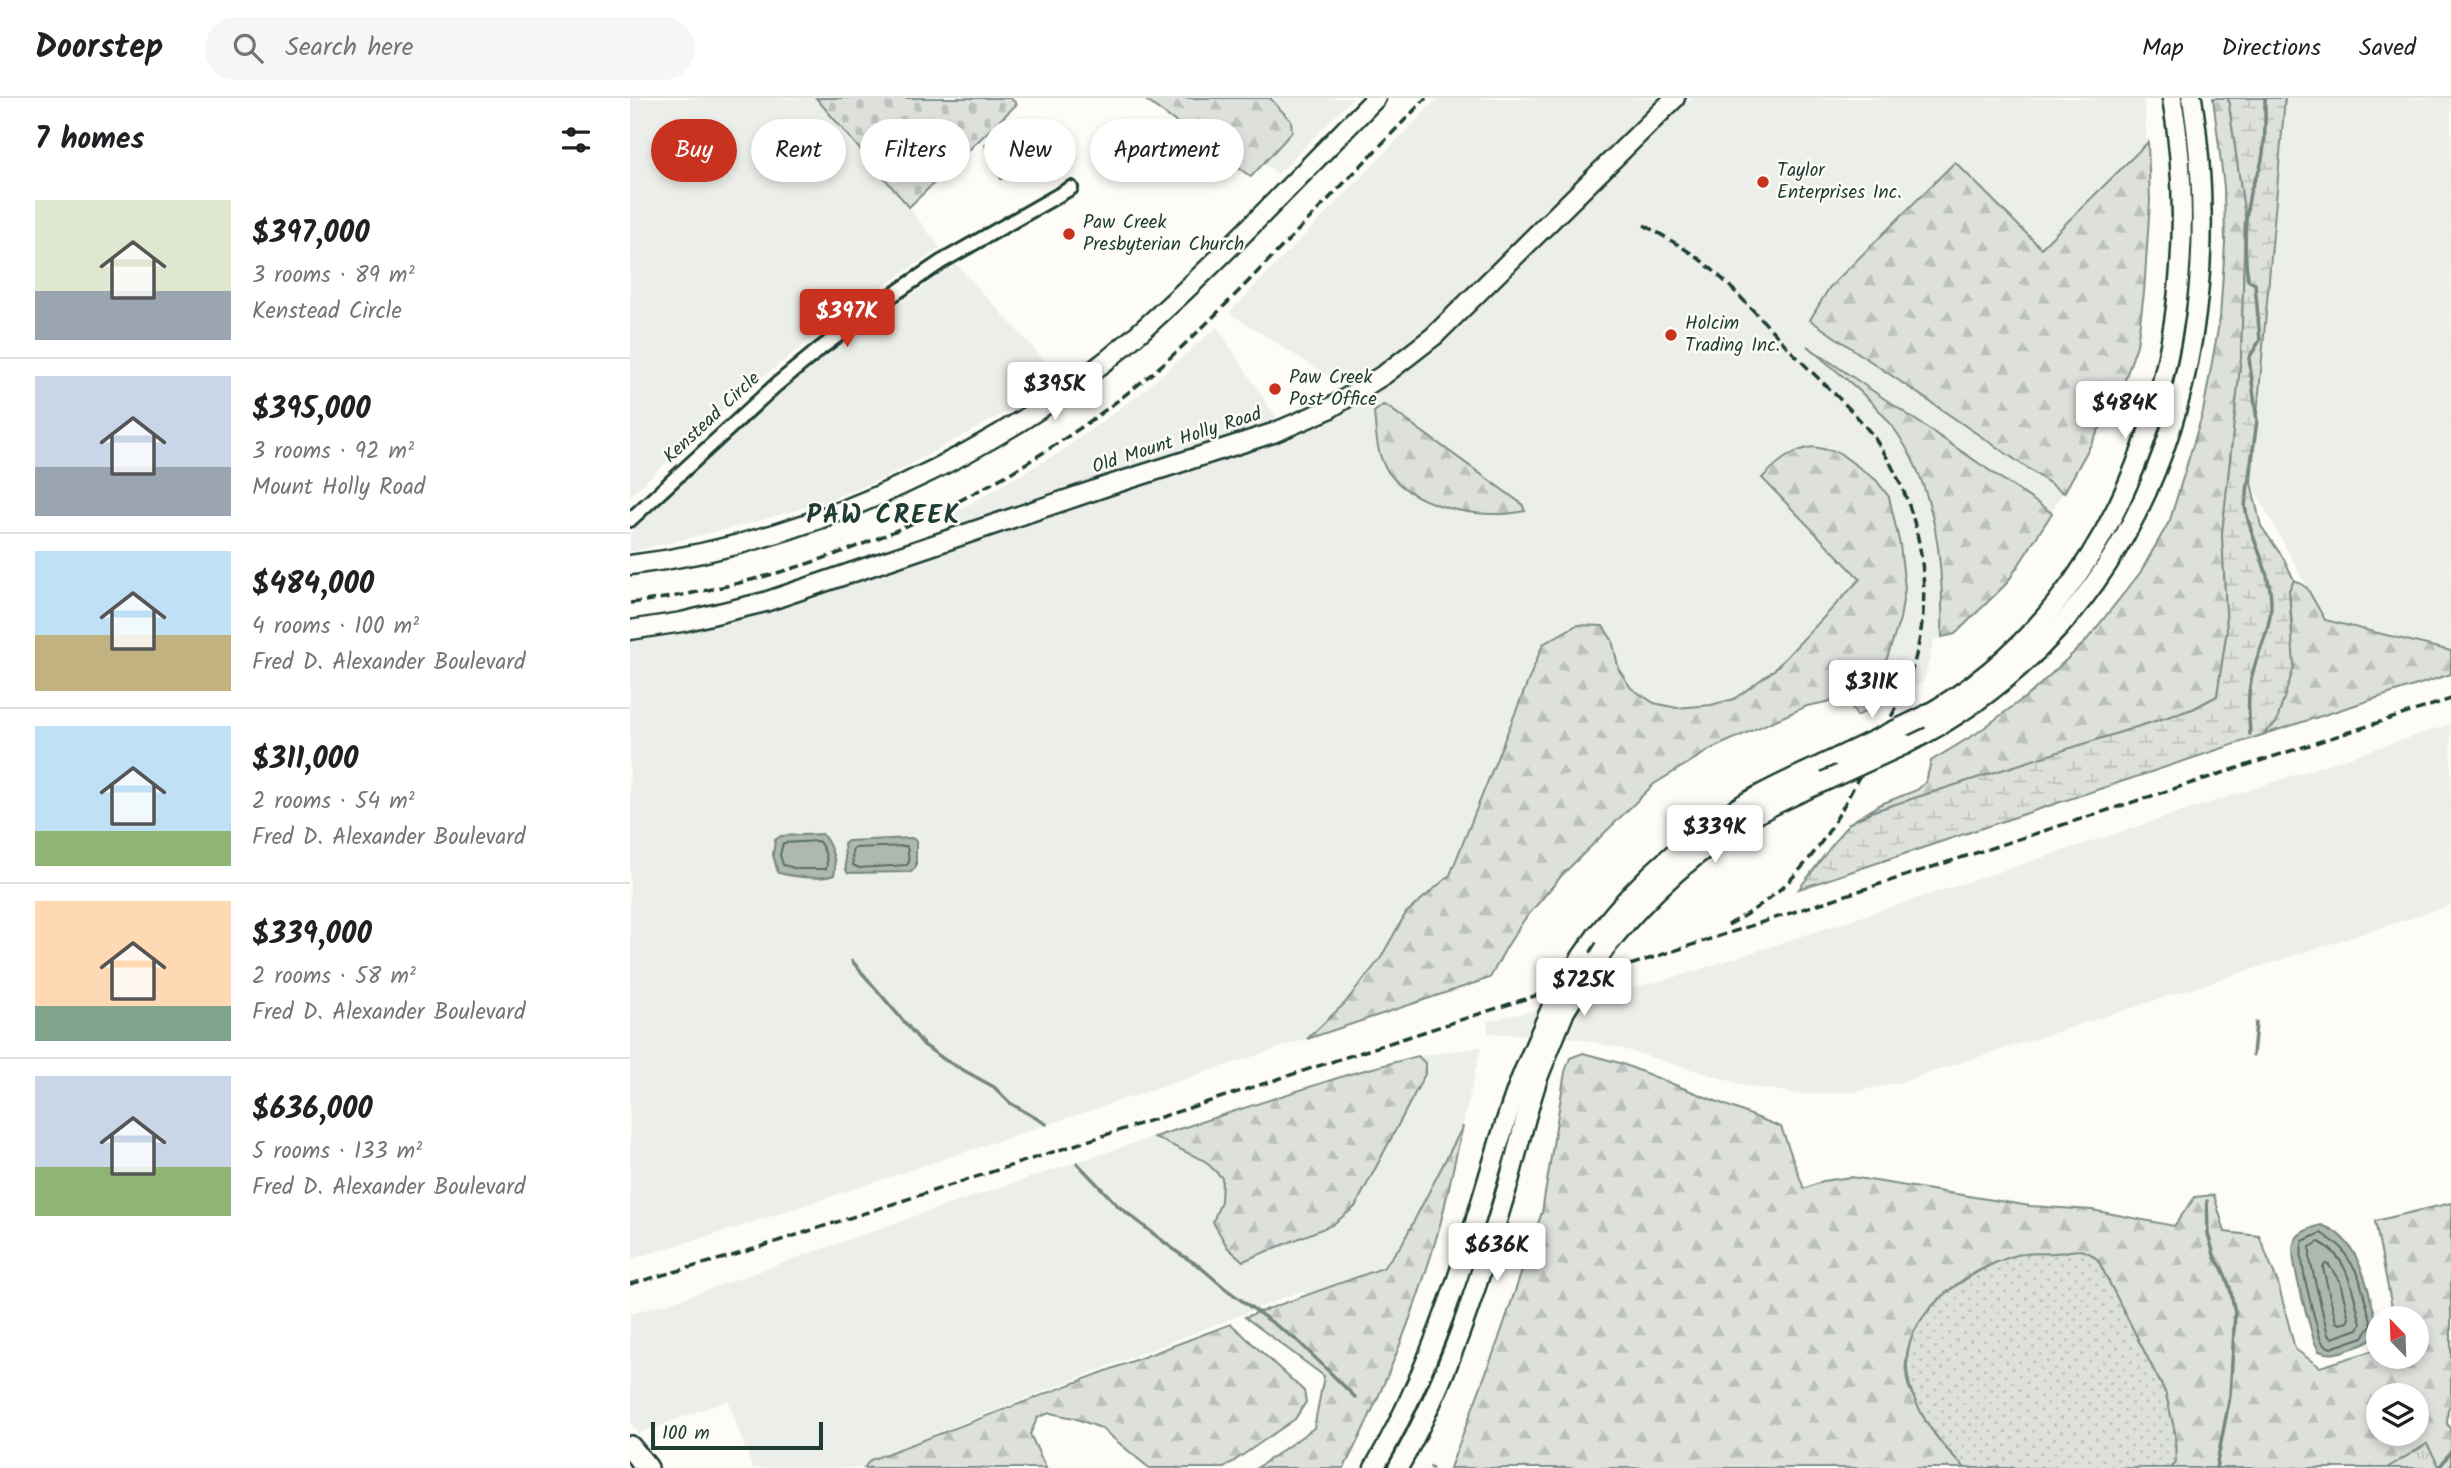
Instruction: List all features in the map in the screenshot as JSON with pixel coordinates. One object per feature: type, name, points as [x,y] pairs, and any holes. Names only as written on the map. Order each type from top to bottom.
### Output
[{"type":"main road","points":[[630,565],[756,539],[845,508],[938,467],[1043,407],[1138,334],[1198,278],[1376,98]]},
{"type":"main road","name":"Old Mount Holly Road","points":[[630,630],[682,622],[788,594],[1061,501],[1273,433],[1327,410],[1385,374],[1442,330],[1675,98]]},
{"type":"main road","points":[[1374,1468],[1398,1423],[1444,1314],[1531,1074],[1555,999],[1582,956],[1618,908],[1662,864],[1696,836],[1754,797],[1921,718],[1958,695],[2035,626],[2076,576],[2108,528],[2130,482],[2157,406],[2174,318],[2182,215],[2172,98]]},
{"type":"main road","points":[[1398,1468],[1441,1379],[1462,1327],[1494,1230],[1527,1110],[1531,1074],[1565,1011],[1605,948],[1655,891],[1705,848],[1756,814],[1906,744],[1962,712],[2021,667],[2092,588],[2129,531],[2163,455],[2187,360],[2196,308],[2202,217],[2199,151],[2192,98]]},
{"type":"main road","points":[[630,1447],[646,1468]]},
{"type":"street","name":"Kenstead Circle","points":[[630,520],[776,385],[821,348],[941,262],[1071,188]]},
{"type":"shaded area","points":[[630,98],[816,98],[834,119],[751,119],[751,182],[846,182],[846,133],[860,150],[860,182],[888,182],[940,248],[858,303],[743,392],[630,496]]},
{"type":"shaded area","points":[[1176,98],[1353,98],[1278,174],[1244,149],[1244,119],[1204,119]]},
{"type":"shaded area","points":[[1438,98],[1659,98],[1458,298],[1382,368],[1349,389],[1229,313]]},
{"type":"shaded area","points":[[1691,98],[2144,98],[2150,201],[2144,293],[2137,345],[2122,388],[2093,444],[2007,583],[1955,634],[1934,640],[1924,681],[1857,716],[1846,698],[1807,706],[1713,748],[1654,784],[1563,874],[1524,920],[1490,978],[729,1230],[630,1259],[630,637],[743,615],[868,577],[989,534],[1324,425],[1438,349]]},
{"type":"shaded area","points":[[2228,98],[2451,98],[2451,651],[2325,620],[2251,483],[2230,456],[2241,358]]},
{"type":"shaded area","points":[[956,264],[1059,376],[1005,413],[888,476],[824,502],[740,526],[630,552],[630,533],[794,380]]},
{"type":"shaded area","points":[[1217,327],[1279,422],[957,529],[952,514],[1060,452],[1141,393]]},
{"type":"shaded area","points":[[2451,724],[2451,905],[1901,1082],[1853,1092],[1800,1094],[1747,1086],[1620,1048],[1569,1037],[1488,1033],[1487,1021],[1680,976]]},
{"type":"shaded area","points":[[1481,1047],[1439,1226],[1401,1339],[1366,1426],[1344,1468],[1307,1468],[1335,1319],[1302,1291],[870,1459],[864,1468],[752,1468],[728,1400],[638,1434],[630,1421],[630,1314],[675,1301],[918,1215],[1185,1126],[1350,1074],[1418,1056]]},
{"type":"green space","points":[[816,98],[1010,98],[1017,104],[1001,119],[984,119],[984,135],[970,149],[970,119],[860,119],[860,150],[846,133],[846,119],[834,119]]},
{"type":"green space","points":[[1143,98],[1270,98],[1291,121],[1292,132],[1251,177],[1244,172],[1244,119],[1172,119]]},
{"type":"green space","points":[[2213,98],[2228,98],[2245,216],[2241,358],[2222,534],[2227,630],[2217,696],[2193,709],[1871,812],[1848,824],[1881,804],[1917,790],[1926,782],[1931,761],[1977,733],[2032,692],[2085,642],[2140,573],[2170,520],[2203,412],[2220,318],[2225,243],[2224,187]]},
{"type":"green space","points":[[2228,98],[2285,98],[2251,483],[2261,526],[2284,559],[2294,580],[2289,590],[2294,667],[2276,723],[2262,735],[1799,889],[1848,824],[1871,812],[2193,709],[2217,696],[2227,630],[2222,534],[2241,358],[2245,216]]},
{"type":"green space","points":[[2148,142],[2150,201],[2144,293],[2137,345],[2122,388],[2064,493],[1810,320],[1829,288],[1955,162],[2041,248]]},
{"type":"green space","points":[[888,182],[935,182],[909,207]]},
{"type":"green space","points":[[1807,346],[2052,513],[2007,583],[1955,634],[1942,637],[1941,582],[1935,528],[1920,475],[1908,451],[1893,427],[1874,405]]},
{"type":"green space","points":[[1383,405],[1522,504],[1525,511],[1508,514],[1467,512],[1427,501],[1409,491],[1394,479],[1379,452],[1374,412]]},
{"type":"green space","points":[[1813,447],[1838,452],[1876,480],[1889,497],[1900,545],[1905,588],[1900,619],[1874,697],[1866,711],[1857,716],[1846,698],[1807,706],[1713,748],[1654,784],[1563,874],[1524,920],[1490,978],[1307,1039],[1344,1004],[1380,959],[1406,913],[1450,875],[1543,644],[1577,625],[1603,626],[1612,640],[1619,670],[1631,688],[1654,703],[1677,708],[1711,705],[1734,699],[1774,670],[1860,579],[1762,478],[1791,454]]},
{"type":"green space","points":[[2294,580],[2307,588],[2325,620],[2451,651],[2451,674],[2262,735],[2276,723],[2292,625],[2289,590]]},
{"type":"green space","points":[[1583,1053],[1620,1063],[1781,1127],[1804,1189],[1823,1181],[1851,1177],[2030,1206],[2092,1210],[2174,1226],[2195,1197],[2214,1195],[2225,1232],[2259,1236],[2278,1283],[2295,1349],[2320,1367],[2366,1353],[2366,1369],[2429,1369],[2429,1306],[2392,1306],[2375,1221],[2451,1203],[2451,1405],[2448,1409],[2447,1424],[2451,1428],[2451,1468],[2171,1468],[2176,1463],[2175,1432],[2166,1394],[2098,1260],[2087,1252],[2078,1250],[2017,1255],[1976,1272],[1938,1300],[1923,1317],[1912,1336],[1906,1357],[1909,1388],[1930,1428],[1965,1468],[1450,1468],[1498,1341],[1542,1212],[1565,1072],[1570,1058]]},
{"type":"green space","points":[[1418,1056],[1425,1063],[1425,1074],[1355,1207],[1332,1225],[1243,1261],[1228,1248],[1213,1222],[1221,1201],[1222,1178],[1205,1161],[1154,1137],[1350,1074]]},
{"type":"green space","points":[[1463,1126],[1440,1225],[1421,1287],[1385,1380],[1344,1468],[1257,1468],[1314,1428],[1324,1376],[1245,1317],[1383,1268],[1402,1244]]},
{"type":"green space","points":[[2079,1249],[2088,1251],[2098,1260],[2166,1394],[2175,1432],[2176,1463],[2171,1468],[1965,1468],[1927,1423],[1914,1399],[1908,1376],[1908,1352],[1916,1329],[1932,1307],[1957,1285],[1987,1266],[2020,1254],[2059,1253]]},
{"type":"green space","points":[[1231,1324],[1304,1391],[1306,1402],[1295,1419],[1224,1468],[1149,1468],[1101,1428],[1050,1413],[1038,1417],[1030,1434],[1046,1468],[864,1468],[870,1460]]},
{"type":"green space","points":[[2428,1446],[2440,1468],[2387,1468]]},
{"type":"water","points":[[822,834],[832,853],[834,875],[813,878],[778,873],[773,855],[775,840],[781,836]]},
{"type":"water","points":[[912,838],[916,841],[916,867],[911,872],[848,873],[846,870],[844,844],[848,841]]},
{"type":"water","points":[[2321,1225],[2332,1230],[2342,1237],[2356,1257],[2372,1306],[2366,1306],[2366,1343],[2360,1346],[2327,1353],[2319,1351],[2314,1341],[2300,1291],[2293,1252],[2296,1239],[2305,1231]]},
{"type":"waterway","points":[[2250,734],[2250,687],[2268,626],[2271,606],[2265,568],[2245,506],[2257,421],[2249,358],[2260,340],[2255,284],[2248,280],[2246,226],[2250,193],[2260,168],[2263,151],[2265,98]]},
{"type":"waterway","points":[[852,961],[924,1045],[994,1087],[1010,1103],[1046,1124]]},
{"type":"waterway","points":[[2253,1055],[2256,1023]]},
{"type":"waterway","points":[[1077,1163],[1118,1206],[1298,1341],[1355,1397]]},
{"type":"waterway","points":[[2207,1201],[2208,1234],[2215,1258],[2230,1288],[2235,1313],[2230,1396],[2216,1468]]},
{"type":"waterway","points":[[2439,1468],[2451,1451]]},
{"type":"railway","points":[[630,603],[771,575],[840,553],[971,495],[1033,459],[1093,419],[1182,347],[1426,98]]},
{"type":"railway","points":[[1644,225],[1690,252],[1715,272],[1873,436],[1902,488],[1912,516],[1923,574],[1920,634],[1910,676],[1893,714],[1839,815],[1810,858],[1793,877],[1751,912],[1724,927]]},
{"type":"railway","points":[[630,1284],[732,1256],[2451,699]]},
{"type":"place","name":"Taylor Enterprises Inc.","points":[[1763,182]]},
{"type":"place","name":"Paw Creek Presbyterian Church","points":[[1069,234]]},
{"type":"place","name":"Holcim Trading Inc.","points":[[1671,335]]},
{"type":"place","name":"Paw Creek Post Office","points":[[1275,389]]},
{"type":"district","name":"PAW CREEK","points":[[884,516]]}]
